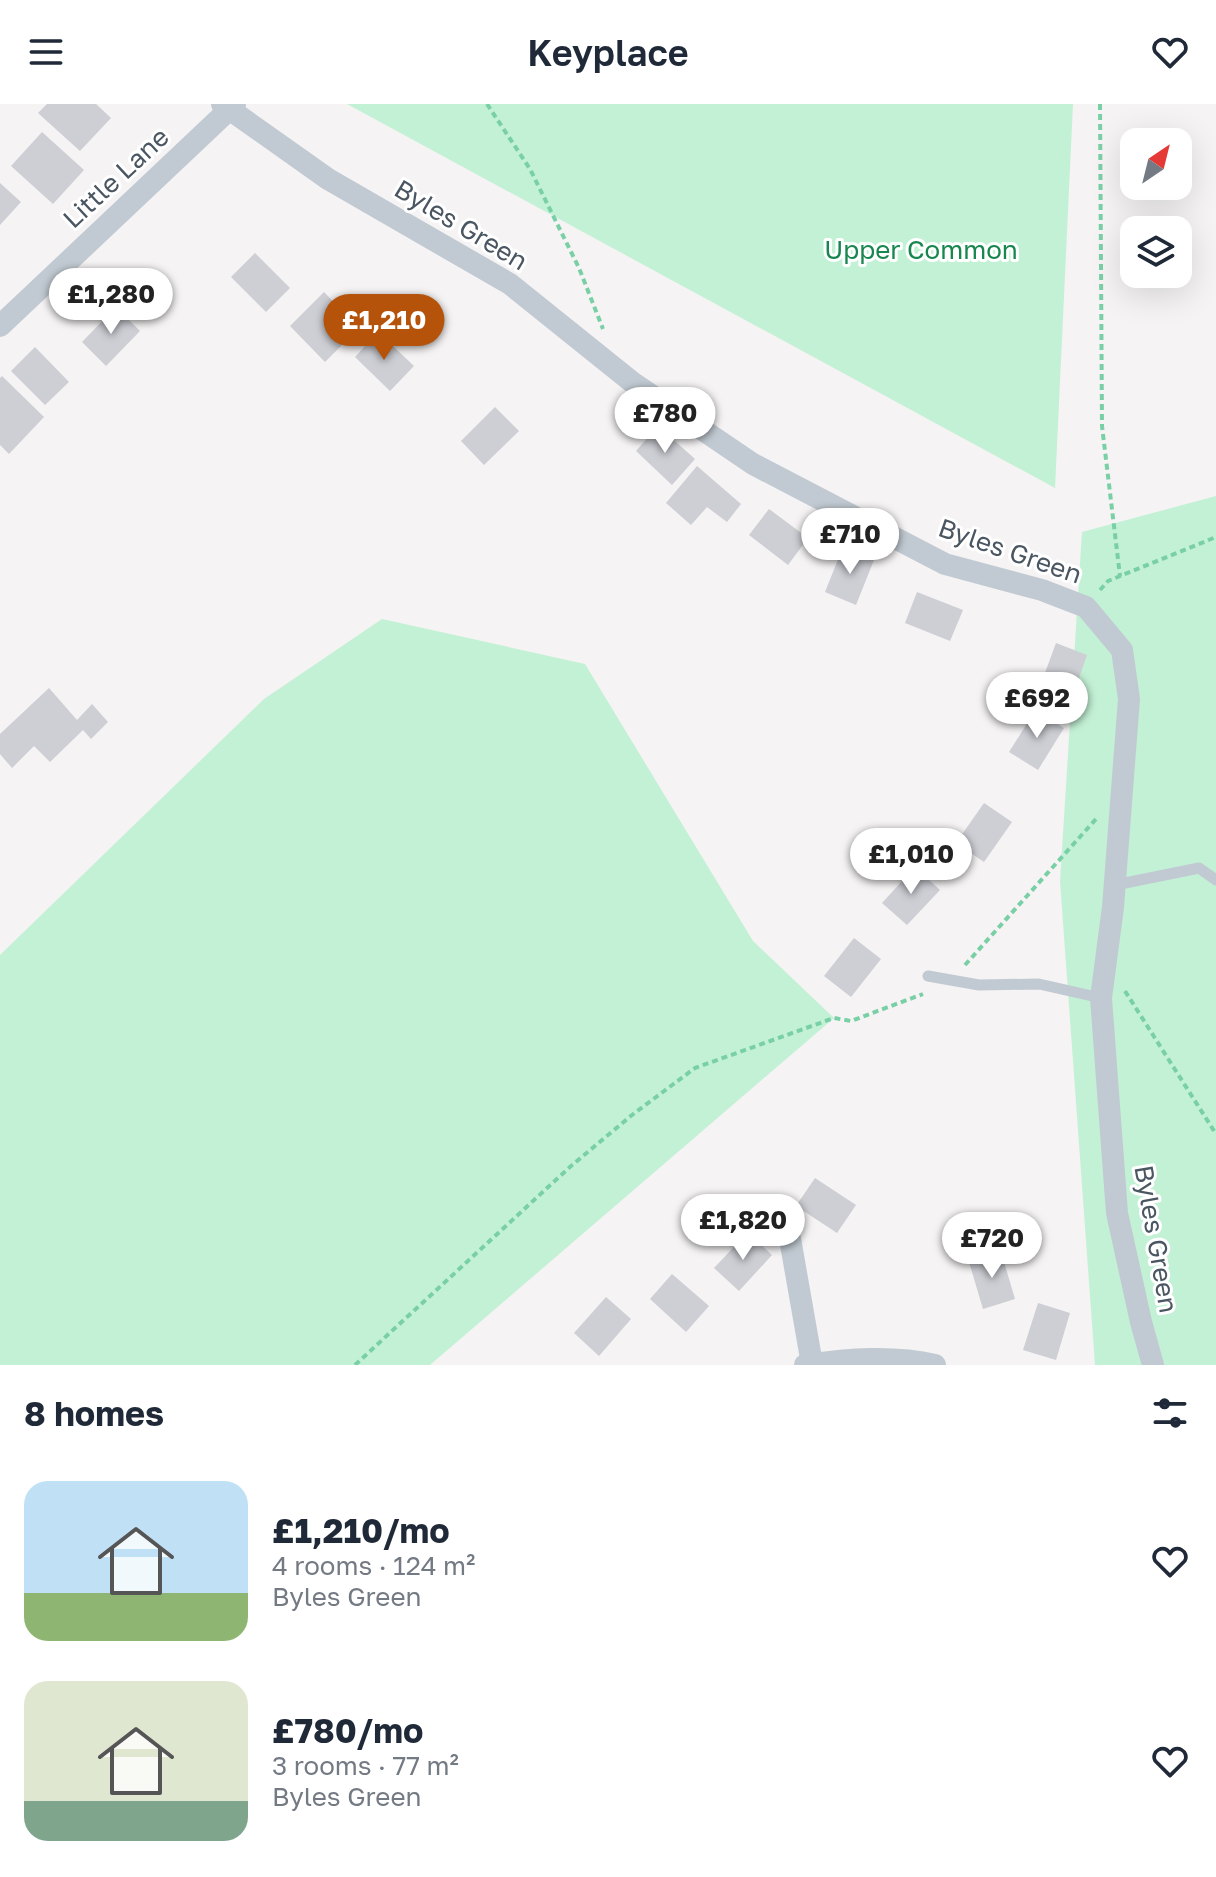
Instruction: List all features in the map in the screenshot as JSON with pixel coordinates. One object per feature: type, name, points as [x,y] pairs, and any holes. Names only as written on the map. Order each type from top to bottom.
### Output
[{"type":"street","name":"Little Lane","points":[[0,326],[229,106]]},
{"type":"street","name":"Byles Green","points":[[229,106],[328,179],[510,284],[632,382],[753,464],[945,564],[1042,590],[1086,607],[1122,650],[1129,699],[1115,885],[1101,998],[1117,1213],[1153,1365]]},
{"type":"street","points":[[789,1233],[812,1364]]},
{"type":"street","points":[[805,1365],[889,1358],[935,1365]]},
{"type":"lane","points":[[1115,885],[1199,868],[1216,880]]},
{"type":"lane","points":[[928,976],[979,985],[1039,984],[1101,998]]},
{"type":"path","points":[[487,104],[530,169],[579,268],[605,334]]},
{"type":"path","points":[[1100,104],[1102,426],[1120,576]]},
{"type":"path","points":[[1086,607],[1108,581],[1216,537]]},
{"type":"path","points":[[355,1365],[571,1166],[695,1068],[834,1018],[851,1021],[951,980],[1122,790]]},
{"type":"path","points":[[1106,961],[1216,1134]]},
{"type":"green space","name":"Upper Common","points":[[347,104],[1073,104],[1055,488]]},
{"type":"green space","points":[[1216,496],[1216,1365],[1095,1365],[1060,881],[1082,532]]},
{"type":"green space","points":[[382,619],[585,664],[753,941],[834,1018],[430,1365],[0,1365],[0,955],[264,699]]},
{"type":"building","points":[[47,104],[96,104],[111,118],[80,151],[38,113]]},
{"type":"building","points":[[42,132],[84,170],[53,204],[11,166]]},
{"type":"building","points":[[0,183],[21,202],[0,225]]},
{"type":"building","points":[[255,253],[290,288],[266,312],[231,277]]},
{"type":"building","points":[[324,292],[359,328],[325,362],[290,326]]},
{"type":"building","points":[[116,307],[140,331],[106,366],[82,342]]},
{"type":"building","points":[[378,332],[414,366],[390,391],[355,357]]},
{"type":"building","points":[[35,347],[69,382],[45,405],[11,371]]},
{"type":"building","points":[[2,376],[44,417],[9,454],[0,445]]},
{"type":"building","points":[[495,407],[519,431],[484,465],[461,441]]},
{"type":"building","points":[[658,426],[695,459],[672,485],[636,451]]},
{"type":"building","points":[[697,466],[741,504],[727,522],[707,507],[691,525],[666,503]]},
{"type":"building","points":[[769,509],[808,538],[788,565],[749,535]]},
{"type":"building","points":[[843,547],[874,560],[856,605],[825,592]]},
{"type":"building","points":[[917,592],[963,610],[950,641],[905,623]]},
{"type":"building","points":[[1056,643],[1087,655],[1071,701],[1039,689]]},
{"type":"building","points":[[49,688],[77,720],[92,704],[108,722],[91,739],[83,730],[50,762],[34,746],[12,768],[0,754],[0,734]]},
{"type":"building","points":[[1035,711],[1064,728],[1038,770],[1009,752]]},
{"type":"building","points":[[984,803],[1012,822],[984,862],[956,843]]},
{"type":"building","points":[[915,867],[940,890],[907,925],[882,903]]},
{"type":"building","points":[[854,938],[881,959],[851,997],[824,976]]},
{"type":"building","points":[[815,1178],[856,1205],[837,1233],[796,1206]]},
{"type":"building","points":[[748,1232],[772,1255],[739,1291],[714,1268]]},
{"type":"building","points":[[1001,1252],[1015,1299],[983,1309],[969,1262]]},
{"type":"building","points":[[672,1274],[709,1306],[686,1332],[650,1299]]},
{"type":"building","points":[[606,1297],[631,1319],[599,1356],[574,1333]]},
{"type":"building","points":[[1038,1303],[1070,1313],[1056,1360],[1023,1350]]}]
